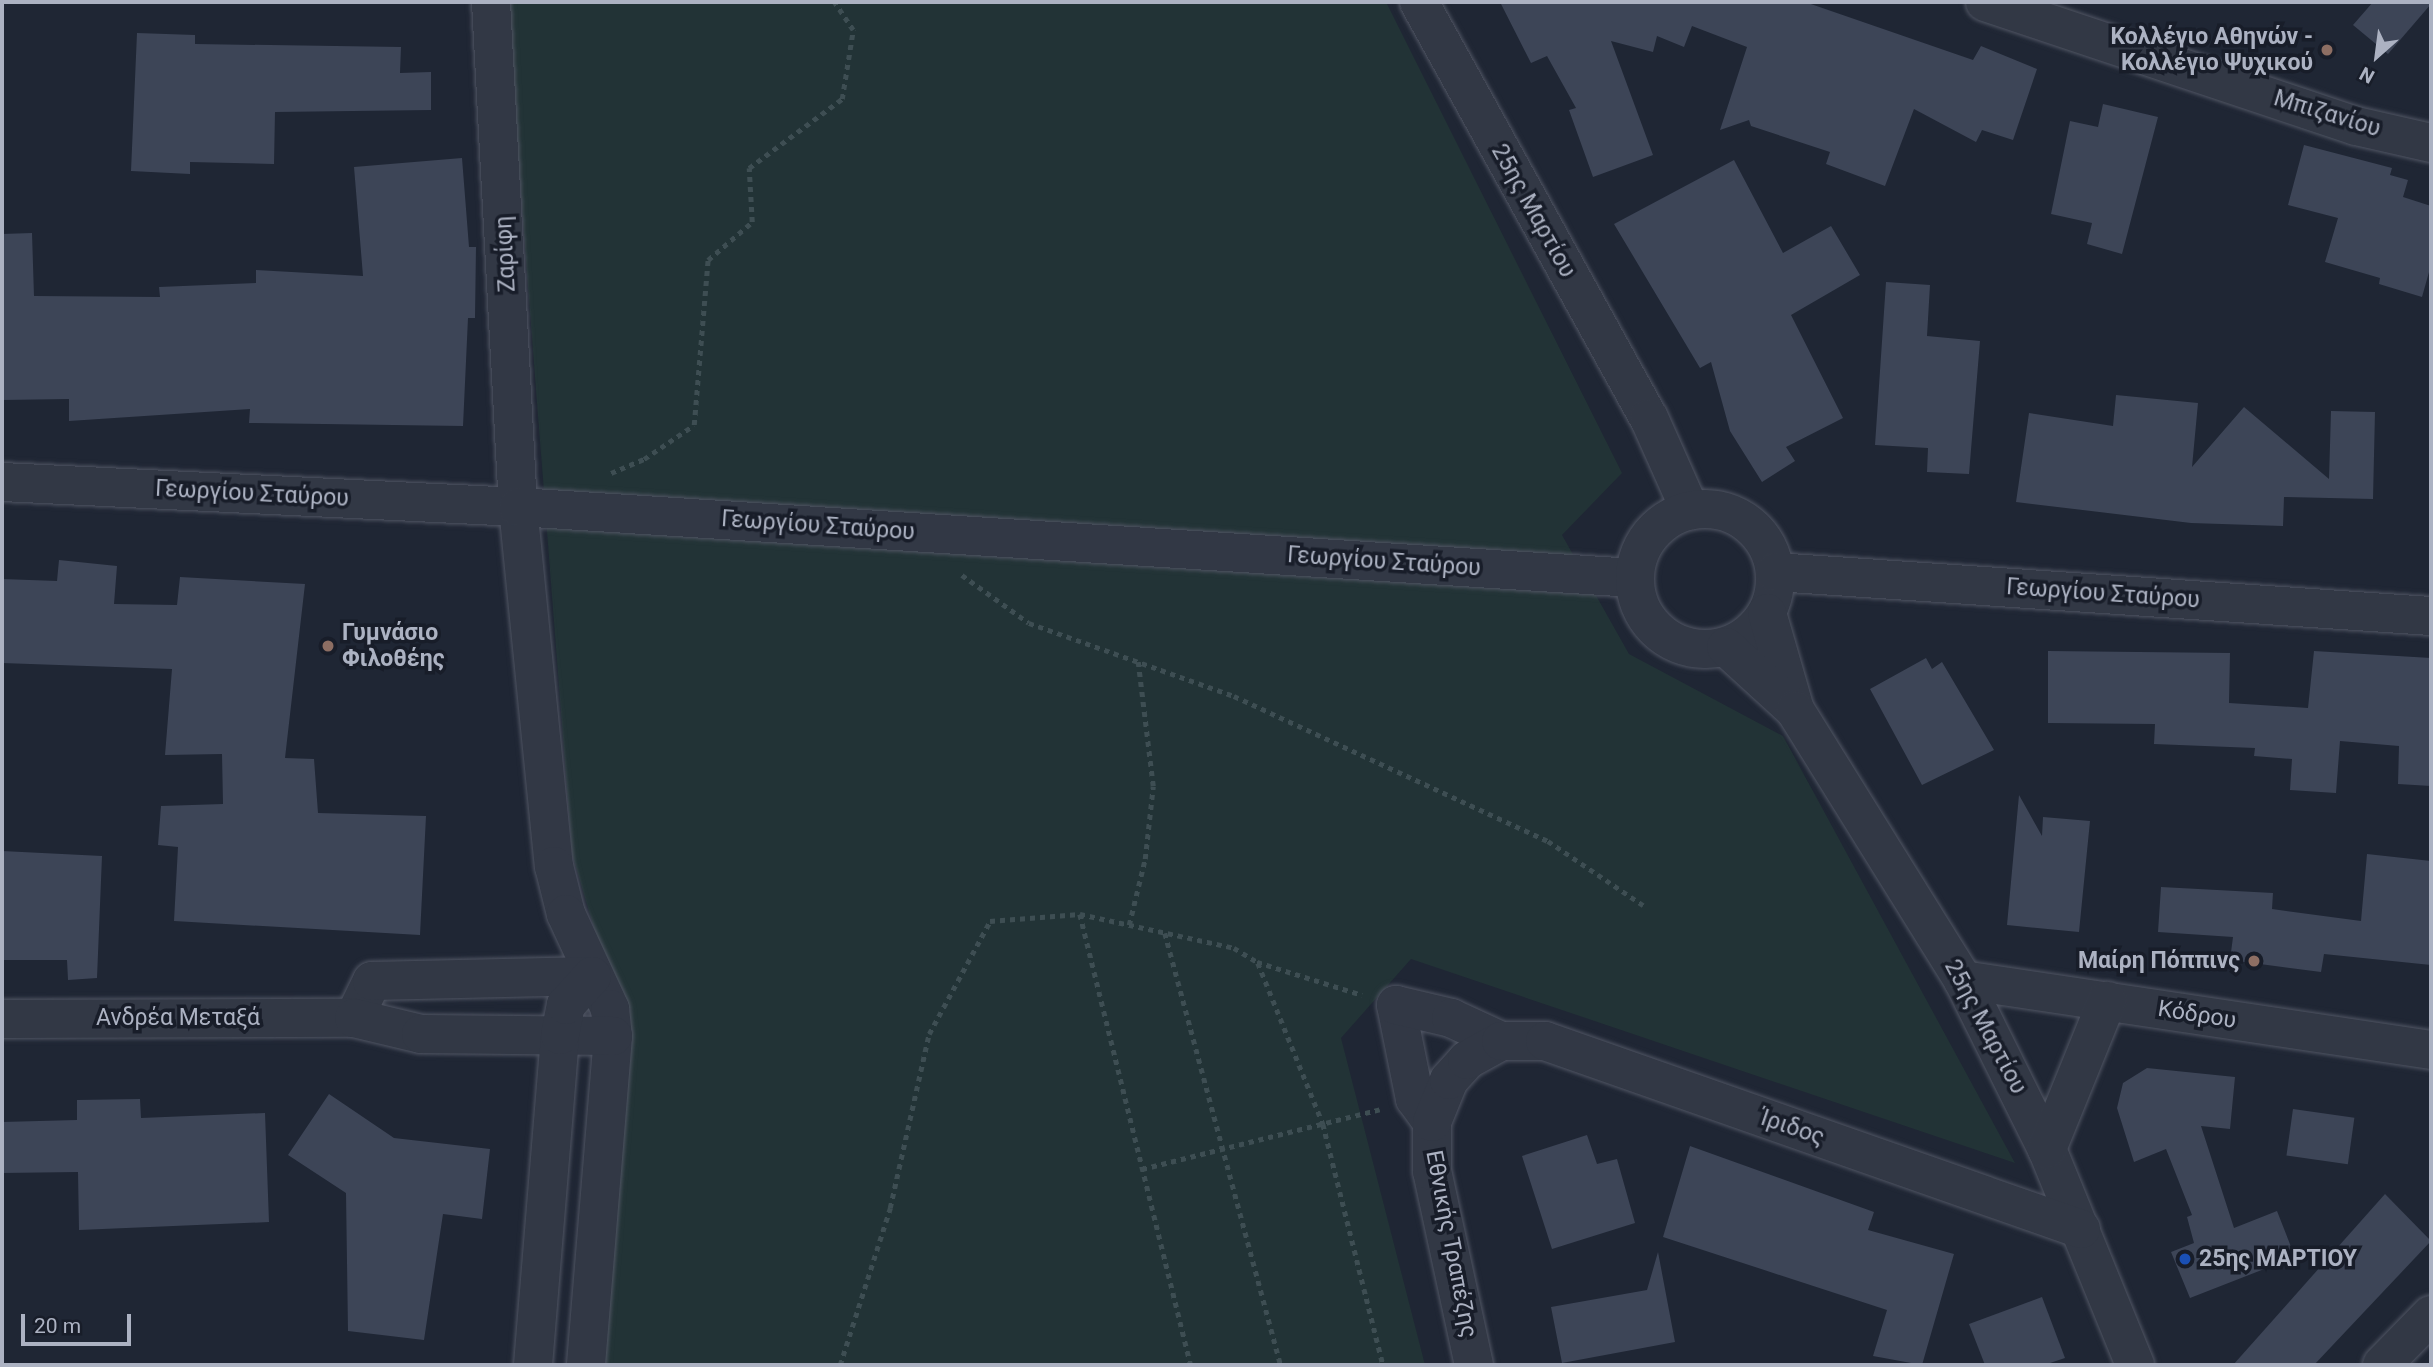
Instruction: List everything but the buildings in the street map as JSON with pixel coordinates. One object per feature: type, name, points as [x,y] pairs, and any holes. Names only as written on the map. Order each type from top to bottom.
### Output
[{"type":"street","name":"Ζαρίφη","points":[[491,2],[518,507],[555,866],[566,914],[592,976],[610,1009],[613,1036],[586,1365]]},
{"type":"street","name":"25ης Μαρτίου","points":[[1419,2],[1649,418],[1690,510]]},
{"type":"street","name":"Μπιζανίου","points":[[1985,2],[2356,126],[2431,143]]},
{"type":"street","name":"25ης Μαρτίου","points":[[1649,418],[1654,530]]},
{"type":"street","name":"Γεωργίου Σταύρου","points":[[2,482],[518,507],[1634,578]]},
{"type":"street","points":[[1690,510],[1736,516],[1755,530],[1775,572],[1767,613],[1750,634],[1726,647],[1688,648],[1655,629],[1643,614],[1634,578],[1640,552],[1654,530],[1690,510]]},
{"type":"street","name":"Γεωργίου Σταύρου","points":[[1775,572],[2431,616]]},
{"type":"street","name":"25ης Μαρτίου","points":[[1767,613],[1795,710]]},
{"type":"street","name":"25ης Μαρτίου","points":[[1726,647],[1795,710],[1963,980],[2047,1149],[2135,1365]]},
{"type":"street","points":[[354,1018],[372,981],[592,976]]},
{"type":"street","points":[[533,1365],[560,1035],[566,1004],[592,976]]},
{"type":"street","name":"Κόδρου","points":[[1963,980],[2431,1050]]},
{"type":"street","points":[[2047,1149],[2107,1001]]},
{"type":"street","points":[[1396,1005],[1451,1018],[1501,1041]]},
{"type":"street","name":"Εθνικής Τραπέζης","points":[[1396,1005],[1423,1110],[1432,1171],[1474,1365]]},
{"type":"street","name":"Ανδρέα Μεταξά","points":[[2,1019],[354,1018],[421,1034],[613,1036]]},
{"type":"street","name":"Εθνικής Τραπέζης","points":[[1423,1110],[1467,1060],[1501,1041]]},
{"type":"street","name":"Ίριδος","points":[[1501,1041],[1545,1041],[2081,1229]]},
{"type":"street","points":[[2382,1365],[2431,1314]]},
{"type":"path","points":[[599,512],[610,474],[644,459],[694,425],[708,260],[752,222],[749,168],[842,99],[853,30],[834,2]]},
{"type":"path","points":[[954,569],[1029,623],[1234,696],[1548,841],[1643,905]]},
{"type":"path","points":[[1129,925],[1145,859],[1153,786],[1138,662]]},
{"type":"path","points":[[1080,914],[1191,1365]]},
{"type":"path","points":[[840,1365],[890,1209],[929,1034],[990,921],[1080,914],[1234,948],[1257,962],[1396,1005]]},
{"type":"path","points":[[1165,933],[1281,1365]]},
{"type":"path","points":[[1257,962],[1323,1124],[1383,1365]]},
{"type":"path","points":[[1142,1169],[1323,1124],[1423,1110]]},
{"type":"shaded area","points":[[506,2],[1386,2],[1622,473],[1562,535],[1629,654],[1783,736],[2015,1163],[1411,959],[1341,1038],[1425,1365],[601,1365],[625,1032],[572,854]]},
{"type":"place","name":"Κολλέγιο Αθηνών - Κολλέγιο Ψυχικού","points":[[2327,50]]},
{"type":"place","name":"Γυμνάσιο Φιλοθέης","points":[[328,646]]},
{"type":"place","name":"Μαίρη Πόππινς","points":[[2254,961]]},
{"type":"place","name":"25ης ΜΑΡΤΙΟΥ","points":[[2185,1259]]}]
